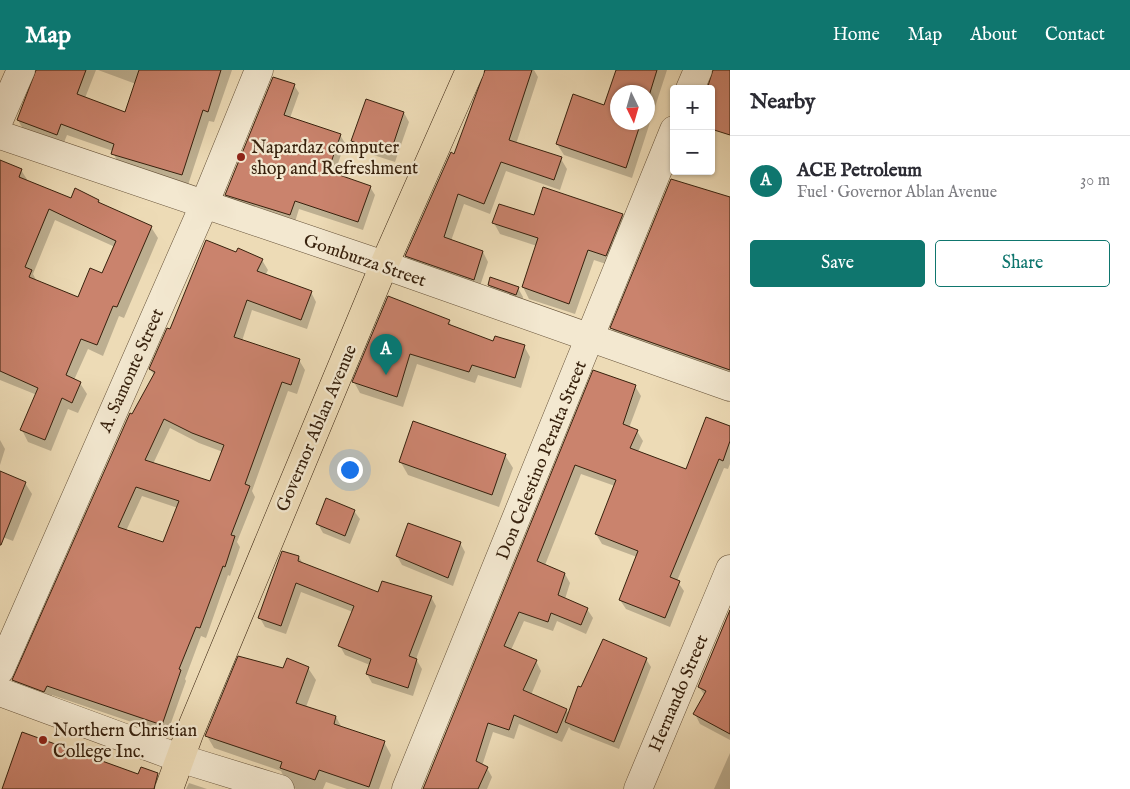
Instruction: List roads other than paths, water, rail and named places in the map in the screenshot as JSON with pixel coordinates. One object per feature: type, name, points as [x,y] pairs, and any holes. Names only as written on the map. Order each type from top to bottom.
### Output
[{"type":"main road","name":"Governor Ablan Avenue","points":[[169,789],[179,758],[384,265],[470,70]]},
{"type":"street","points":[[0,118],[21,70]]},
{"type":"street","name":"A. Samonte Street","points":[[0,670],[204,205],[259,70]]},
{"type":"street","points":[[692,85],[698,70]]},
{"type":"street","name":"Gomburza Street","points":[[0,135],[384,265],[730,387]]},
{"type":"street","name":"Don Celestino Peralta Street","points":[[406,789],[670,140]]},
{"type":"street","name":"Hernando Street","points":[[638,789],[730,569]]},
{"type":"street","points":[[0,692],[179,758],[280,789]]},
{"type":"place","name":"Napardaz computer shop and Refreshment","points":[[241,157]]},
{"type":"place","name":"ACE Petroleum","points":[[386,375]]},
{"type":"place","name":"Northern Christian College Inc.","points":[[43,740]]}]
